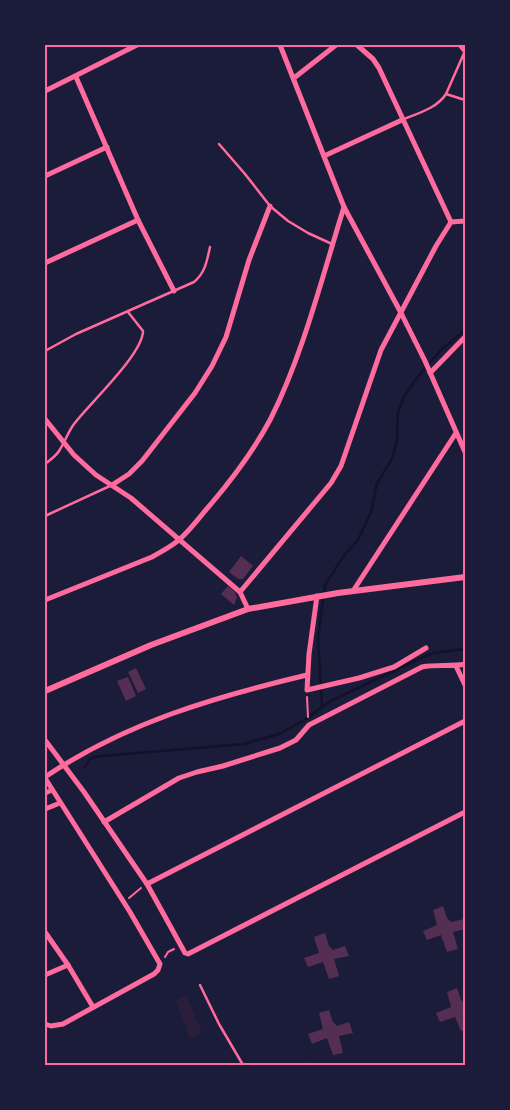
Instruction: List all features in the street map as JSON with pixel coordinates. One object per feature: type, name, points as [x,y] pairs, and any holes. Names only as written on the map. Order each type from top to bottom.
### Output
[{"type":"street","points":[[45,91],[137,45]]},
{"type":"street","points":[[280,45],[344,208],[425,361],[465,452]]},
{"type":"street","points":[[294,78],[336,45]]},
{"type":"street","points":[[357,45],[373,59],[379,68],[452,222]]},
{"type":"street","points":[[460,45],[465,51]]},
{"type":"street","points":[[76,77],[138,220],[174,291]]},
{"type":"street","points":[[324,156],[402,120]]},
{"type":"street","points":[[45,176],[107,146]]},
{"type":"street","points":[[112,485],[129,474],[142,461],[195,393],[212,366],[226,336],[249,260],[270,206]]},
{"type":"street","points":[[45,600],[152,556],[180,539],[224,489],[252,450],[269,421],[296,361],[344,208]]},
{"type":"street","points":[[45,263],[138,220]]},
{"type":"street","points":[[452,222],[465,221]]},
{"type":"street","points":[[240,592],[331,483],[342,466],[381,350],[436,246],[452,222]]},
{"type":"street","points":[[429,372],[465,337]]},
{"type":"street","points":[[45,419],[74,456],[131,498],[180,539],[240,592],[248,609]]},
{"type":"street","points":[[353,591],[456,433]]},
{"type":"street","points":[[45,691],[152,645],[248,609],[338,593],[465,577]]},
{"type":"street","points":[[319,596],[307,675],[309,691],[394,667],[426,648]]},
{"type":"street","points":[[104,822],[179,778],[280,748],[296,740],[309,725],[422,667],[442,664],[456,666],[465,664]]},
{"type":"street","points":[[456,666],[465,685]]},
{"type":"street","points":[[45,1024],[51,1026],[63,1024],[154,974],[160,968],[159,960],[124,902],[45,778],[64,764],[108,740],[198,704],[240,691],[307,675]]},
{"type":"street","points":[[147,884],[465,721]]},
{"type":"street","points":[[45,740],[64,764],[147,884],[185,953],[189,954],[465,812]]},
{"type":"street","points":[[45,793],[52,790]]},
{"type":"street","points":[[45,810],[60,803]]},
{"type":"street","points":[[45,932],[68,965],[93,1007]]},
{"type":"street","points":[[45,975],[68,965]]},
{"type":"lane","points":[[402,120],[437,105],[446,94],[465,51]]},
{"type":"lane","points":[[446,94],[465,100]]},
{"type":"lane","points":[[220,144],[270,206],[308,233],[332,244]]},
{"type":"lane","points":[[45,351],[76,334],[194,282],[199,278],[207,263],[210,247]]},
{"type":"lane","points":[[45,464],[59,451],[75,423],[132,356],[142,339],[143,331],[128,312]]},
{"type":"lane","points":[[45,516],[112,485]]},
{"type":"lane","points":[[200,985],[219,1024],[243,1065]]},
{"type":"path","points":[[308,719],[309,691]]},
{"type":"path","points":[[124,902],[147,884]]},
{"type":"shaded area","points":[[186,995],[202,1032],[190,1039],[176,1000]]},
{"type":"building","points":[[241,556],[253,566],[243,579],[238,579],[229,572]]},
{"type":"building","points":[[228,586],[235,592],[237,598],[234,605],[221,594]]},
{"type":"building","points":[[136,668],[146,689],[138,693],[128,672]]},
{"type":"building","points":[[128,677],[136,696],[126,701],[117,681]]},
{"type":"building","points":[[443,906],[447,918],[451,922],[464,919],[465,923],[465,929],[453,932],[458,949],[447,952],[441,935],[427,940],[423,931],[437,925],[433,910]]},
{"type":"building","points":[[325,933],[329,946],[333,950],[345,946],[349,956],[334,959],[339,976],[329,979],[323,962],[308,967],[304,958],[319,953],[314,937]]},
{"type":"building","points":[[457,988],[461,1000],[465,1004],[465,1031],[461,1031],[455,1017],[440,1022],[436,1013],[451,1007],[447,992]]},
{"type":"building","points":[[329,1010],[333,1022],[337,1026],[349,1022],[353,1033],[339,1036],[343,1053],[333,1055],[327,1038],[312,1044],[308,1034],[323,1029],[319,1013]]},
{"type":"waterway","points":[[322,708],[318,638],[325,585],[345,554],[358,540],[371,512],[377,483],[392,459],[397,440],[398,412],[404,397],[416,379],[440,351],[465,330]]},
{"type":"waterway","points":[[85,767],[90,760],[99,756],[244,744],[279,734],[306,719],[329,702],[421,658],[433,653],[465,649]]}]
